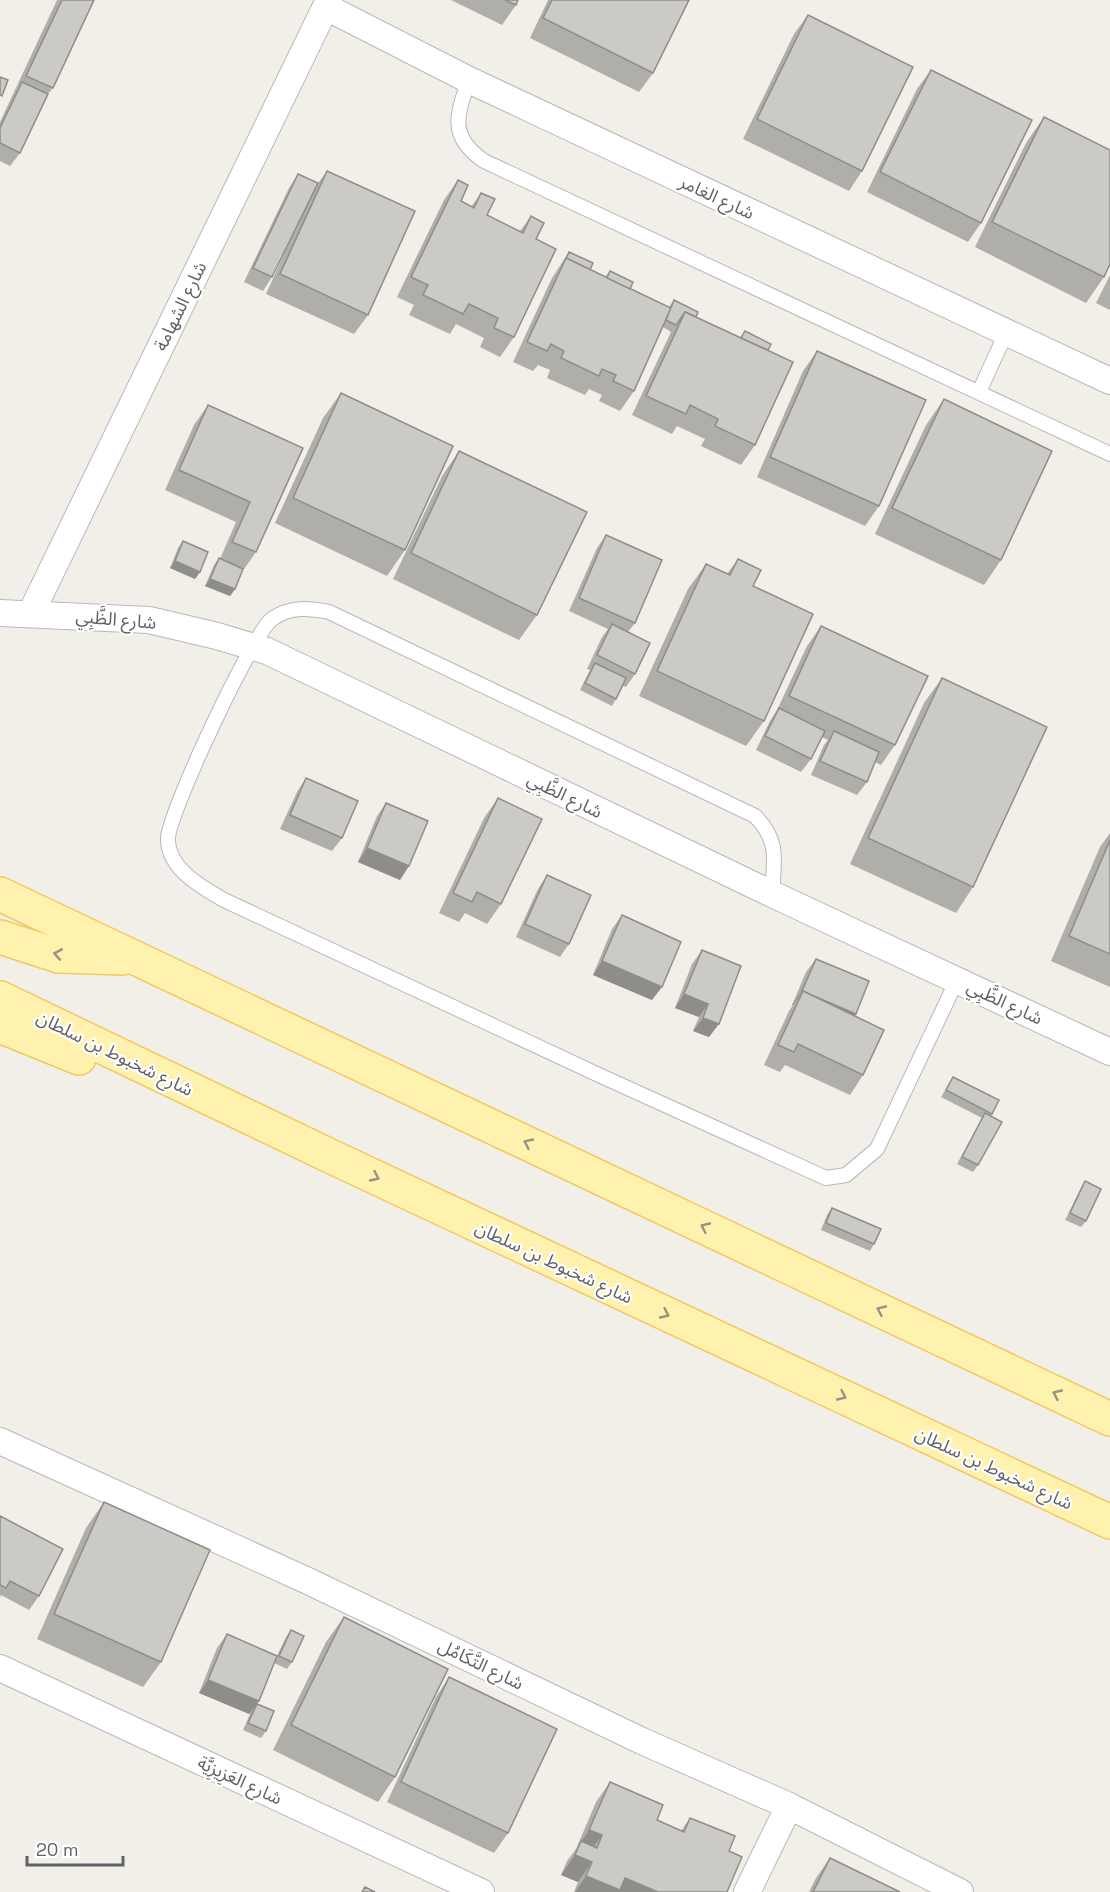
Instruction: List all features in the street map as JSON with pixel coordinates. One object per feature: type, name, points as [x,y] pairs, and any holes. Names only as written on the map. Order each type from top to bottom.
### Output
[{"type":"main road","points":[[0,894],[1110,1419]]},
{"type":"main road","points":[[0,937],[59,956],[137,958]]},
{"type":"main road","name":"شارع شخبوط بن سلطان","points":[[0,998],[328,1155],[1110,1522]]},
{"type":"main road","points":[[0,1026],[328,1155]]},
{"type":"street","name":"شارع الغامر","points":[[328,3],[469,80],[1110,381]]},
{"type":"street","name":"شارع الشهامة","points":[[31,613],[328,3]]},
{"type":"street","name":"شارع الظَّبِي","points":[[0,613],[149,620],[250,646],[1110,1052]]},
{"type":"street","name":"شارع التَّكَامُل","points":[[0,1441],[308,1581],[642,1741],[789,1806],[960,1892]]},
{"type":"street","name":"شارع العَزِيزِيَّة","points":[[0,1668],[481,1892]]},
{"type":"street","points":[[747,1892],[789,1806]]},
{"type":"lane","points":[[469,80],[457,121],[460,138],[470,152],[484,161],[1110,454]]},
{"type":"lane","points":[[980,392],[1006,333]]},
{"type":"lane","points":[[772,894],[774,854],[772,840],[766,827],[755,816],[329,612],[309,608],[290,610],[271,619],[250,646],[176,807],[168,838],[172,855],[190,879],[224,900],[644,1096],[826,1178],[846,1175],[877,1149],[957,980]]},
{"type":"building","points":[[62,0],[94,0],[53,88],[26,76]]},
{"type":"building","points":[[505,0],[518,0],[516,5]]},
{"type":"building","points":[[552,0],[689,0],[653,73],[543,18]]},
{"type":"building","points":[[808,15],[913,67],[862,171],[757,119]]},
{"type":"building","points":[[931,70],[1032,120],[981,223],[880,172]]},
{"type":"building","points":[[0,77],[8,80],[2,96],[0,95]]},
{"type":"building","points":[[22,82],[48,94],[20,153],[0,143],[0,128]]},
{"type":"building","points":[[1044,117],[1110,150],[1110,264],[1104,277],[992,222]]},
{"type":"building","points":[[327,171],[415,211],[368,315],[280,274]]},
{"type":"building","points":[[298,174],[318,183],[272,277],[253,268]]},
{"type":"building","points":[[458,180],[468,185],[461,201],[474,208],[481,193],[495,199],[487,215],[523,233],[531,216],[544,223],[536,239],[556,249],[514,337],[494,328],[498,318],[469,304],[463,314],[423,295],[428,285],[411,277]]},
{"type":"building","points":[[569,252],[593,263],[590,270],[566,258]]},
{"type":"building","points":[[566,258],[671,308],[634,391],[613,381],[616,375],[602,369],[599,376],[561,358],[564,351],[551,344],[547,351],[527,342]]},
{"type":"building","points":[[610,271],[633,282],[630,289],[607,278]]},
{"type":"building","points":[[674,300],[698,312],[696,317],[685,312],[676,325],[666,320]]},
{"type":"building","points":[[685,312],[793,362],[755,445],[715,426],[718,419],[690,405],[686,414],[646,396]]},
{"type":"building","points":[[745,331],[771,344],[768,350],[741,338]]},
{"type":"building","points":[[817,351],[926,400],[879,506],[770,457]]},
{"type":"building","points":[[341,393],[453,446],[405,550],[293,498]]},
{"type":"building","points":[[944,399],[1052,451],[1001,560],[892,508]]},
{"type":"building","points":[[208,405],[303,448],[256,552],[232,542],[250,502],[179,470]]},
{"type":"building","points":[[459,451],[587,512],[537,615],[411,553]]},
{"type":"building","points":[[606,535],[662,560],[635,623],[579,598]]},
{"type":"building","points":[[183,541],[208,552],[200,572],[175,561]]},
{"type":"building","points":[[219,558],[243,569],[235,589],[210,579]]},
{"type":"building","points":[[738,559],[761,570],[753,586],[813,614],[764,721],[657,671],[706,564],[730,575]]},
{"type":"building","points":[[612,624],[650,643],[635,674],[597,655]]},
{"type":"building","points":[[821,626],[928,676],[895,745],[789,696]]},
{"type":"building","points":[[595,663],[626,678],[616,699],[585,683]]},
{"type":"building","points":[[942,678],[1047,727],[973,887],[868,838]]},
{"type":"building","points":[[779,708],[825,731],[811,759],[765,736]]},
{"type":"building","points":[[834,731],[879,752],[867,782],[820,761]]},
{"type":"building","points":[[306,778],[358,801],[342,838],[290,815]]},
{"type":"building","points":[[498,798],[542,819],[501,904],[477,892],[472,902],[453,893]]},
{"type":"building","points":[[386,803],[428,821],[409,866],[367,848]]},
{"type":"building","points":[[1110,840],[1110,954],[1069,936]]},
{"type":"building","points":[[547,875],[591,895],[569,944],[525,924]]},
{"type":"building","points":[[622,915],[681,942],[662,987],[602,961]]},
{"type":"building","points":[[702,950],[741,966],[719,1024],[703,1018],[708,1004],[684,994]]},
{"type":"building","points":[[816,959],[869,981],[856,1014],[802,991]]},
{"type":"building","points":[[803,991],[884,1030],[863,1075],[798,1044],[794,1052],[778,1045]]},
{"type":"building","points":[[953,1077],[999,1100],[992,1114],[946,1090]]},
{"type":"building","points":[[985,1113],[1002,1122],[978,1165],[962,1157]]},
{"type":"building","points":[[1085,1181],[1101,1189],[1086,1221],[1070,1213]]},
{"type":"building","points":[[832,1208],[881,1229],[874,1244],[826,1223]]},
{"type":"building","points":[[104,1502],[210,1550],[161,1662],[54,1614]]},
{"type":"building","points":[[0,1516],[63,1549],[39,1596],[10,1581],[6,1588],[0,1585]]},
{"type":"building","points":[[344,1617],[448,1669],[395,1777],[291,1725]]},
{"type":"building","points":[[291,1630],[304,1636],[292,1662],[279,1656]]},
{"type":"building","points":[[227,1634],[277,1656],[259,1701],[208,1680]]},
{"type":"building","points":[[449,1677],[557,1729],[508,1833],[401,1782]]},
{"type":"building","points":[[257,1704],[274,1711],[266,1731],[248,1723]]},
{"type":"building","points":[[610,1782],[663,1805],[657,1820],[684,1832],[690,1818],[735,1836],[729,1851],[742,1857],[727,1892],[658,1892],[625,1878],[620,1890],[586,1876],[592,1862],[575,1855],[581,1841],[597,1848],[602,1835],[589,1830]]},
{"type":"building","points":[[830,1858],[900,1892],[813,1892]]},
{"type":"building","points":[[365,1887],[375,1892],[362,1892]]}]
